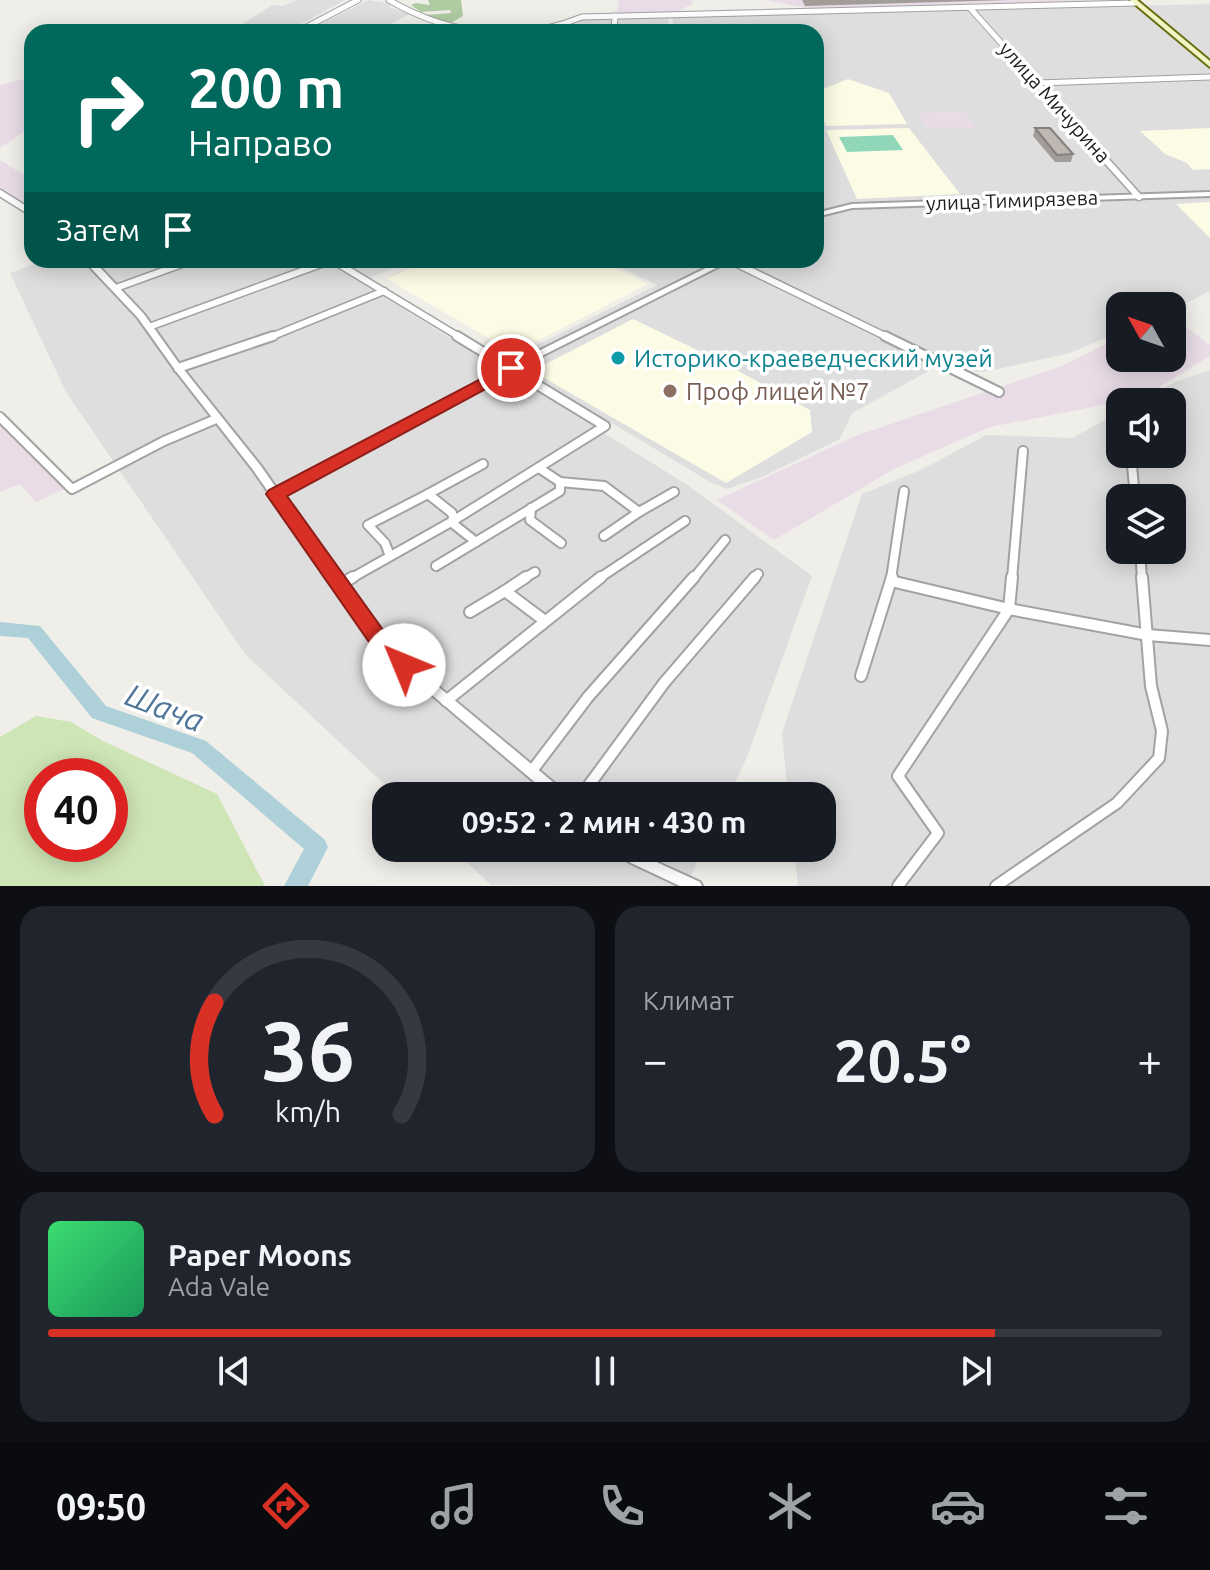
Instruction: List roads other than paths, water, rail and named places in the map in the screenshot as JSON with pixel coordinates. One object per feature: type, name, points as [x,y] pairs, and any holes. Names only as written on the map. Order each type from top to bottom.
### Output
[{"type":"main road","points":[[1135,1],[1210,65]]},
{"type":"street","points":[[312,24],[358,0]]},
{"type":"street","points":[[389,0],[441,24]]},
{"type":"street","points":[[572,24],[582,17],[1135,1]]},
{"type":"street","name":"улица Мичурина","points":[[970,8],[1139,197]]},
{"type":"street","points":[[614,24],[615,16]]},
{"type":"street","points":[[1038,83],[1210,77]]},
{"type":"street","points":[[0,193],[24,208]]},
{"type":"street","name":"улица Тимирязева","points":[[824,213],[852,206],[883,204],[1210,194]]},
{"type":"street","points":[[96,268],[149,327],[276,494],[383,647],[543,782]]},
{"type":"street","points":[[116,288],[171,268]]},
{"type":"street","points":[[149,327],[310,268]]},
{"type":"street","points":[[338,586],[452,522],[605,426],[345,268]]},
{"type":"street","points":[[276,494],[511,368],[712,268]]},
{"type":"street","points":[[744,268],[999,392]]},
{"type":"street","points":[[178,368],[244,348],[384,291]]},
{"type":"street","points":[[0,417],[72,489],[164,441],[216,419]]},
{"type":"street","points":[[898,886],[938,833],[898,776],[1009,609],[1023,451]]},
{"type":"street","points":[[390,556],[385,543],[368,525],[483,464]]},
{"type":"street","points":[[539,468],[560,482],[604,486],[639,512]]},
{"type":"street","points":[[436,566],[560,491],[560,482]]},
{"type":"street","points":[[861,676],[891,581],[904,491]]},
{"type":"street","points":[[604,536],[674,492]]},
{"type":"street","points":[[428,494],[452,513],[452,522]]},
{"type":"street","points":[[531,508],[530,520],[561,543]]},
{"type":"street","points":[[446,701],[591,584],[685,521]]},
{"type":"street","points":[[452,522],[476,542]]},
{"type":"street","points":[[531,772],[588,697],[725,540]]},
{"type":"street","points":[[996,886],[1117,803],[1159,758],[1162,731],[1151,686],[1141,564]]},
{"type":"street","points":[[470,612],[535,572]]},
{"type":"street","points":[[591,782],[664,683],[758,574]]},
{"type":"street","points":[[891,581],[1009,609],[1148,635],[1210,640]]},
{"type":"street","points":[[505,591],[545,621]]},
{"type":"street","points":[[643,862],[695,886]]},
{"type":"waterway","name":"Шача","points":[[0,629],[33,631],[99,712],[199,747],[317,847],[296,886]]},
{"type":"place","name":"Историко-краеведческий музей","points":[[618,358]]},
{"type":"place","name":"Проф лицей №7","points":[[670,391]]}]
